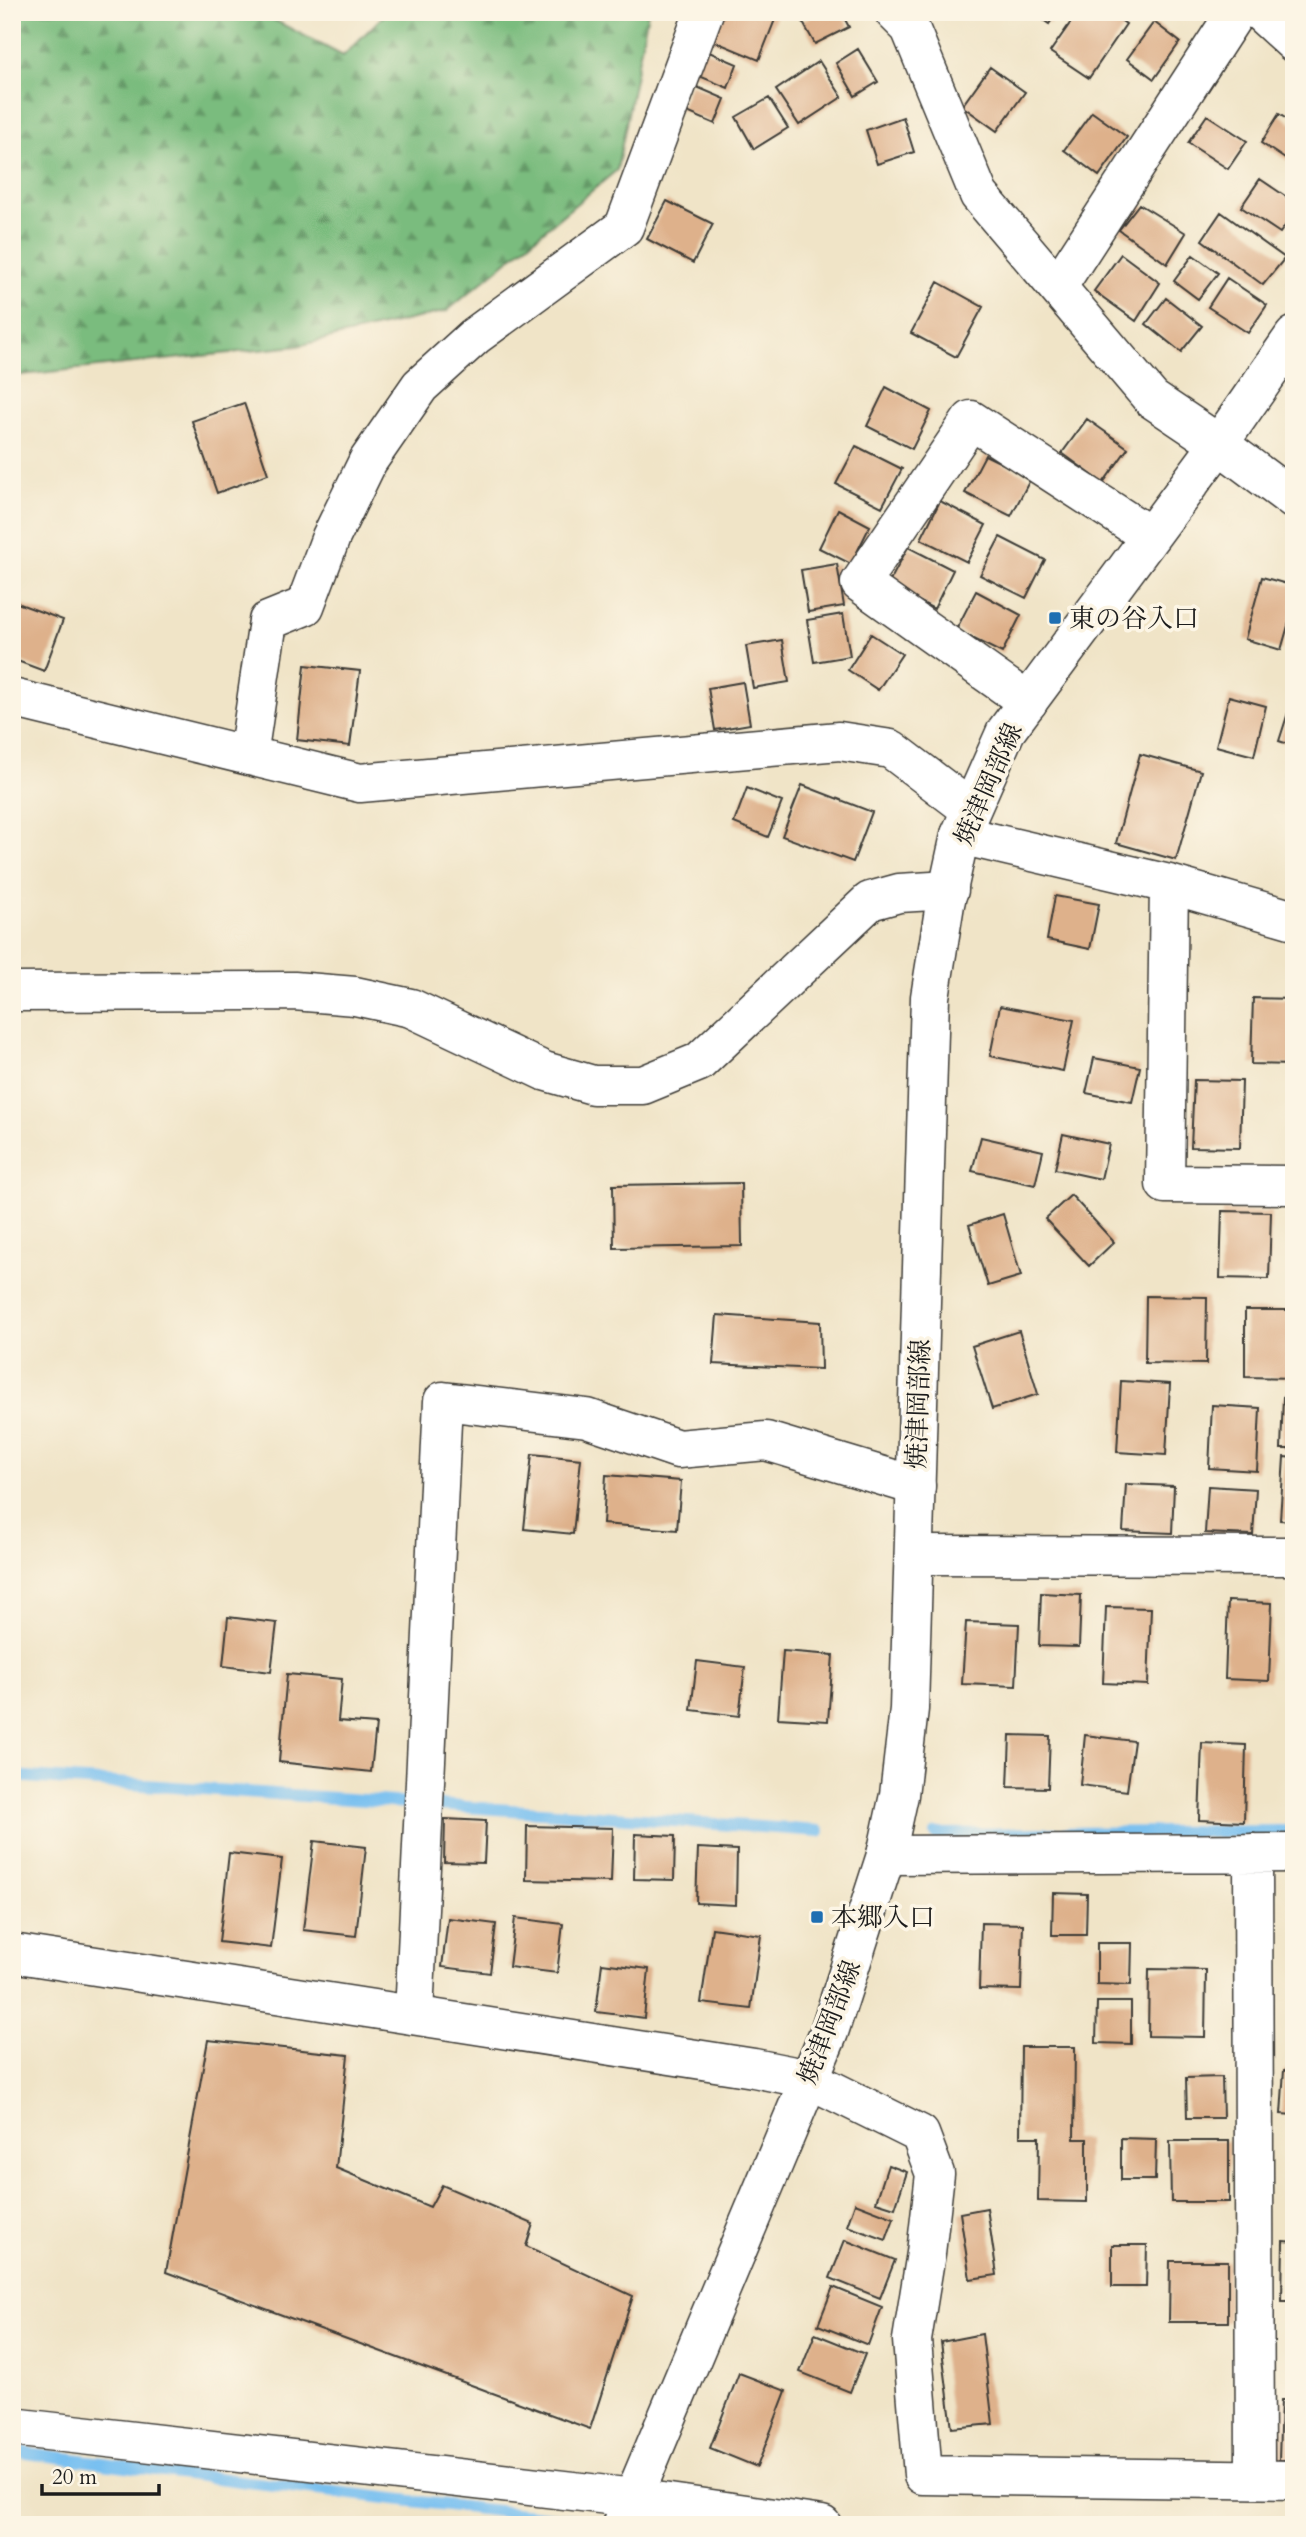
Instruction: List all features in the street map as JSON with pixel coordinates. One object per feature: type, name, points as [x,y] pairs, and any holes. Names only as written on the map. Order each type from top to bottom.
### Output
[{"type":"street","points":[[248,756],[268,621],[305,606],[331,537],[368,461],[421,386],[475,336],[624,227],[704,12]]},
{"type":"street","points":[[894,12],[910,28],[979,195],[1152,399],[1293,498]]},
{"type":"street","points":[[1058,286],[1236,12]]},
{"type":"street","points":[[1259,12],[1294,43]]},
{"type":"street","name":"焼津岡部線","points":[[628,2512],[829,2032],[886,1855],[899,1796],[909,1709],[930,997],[949,890],[965,822],[1006,731],[1219,444],[1294,336]]},
{"type":"street","points":[[1028,702],[860,583],[971,420],[1150,536]]},
{"type":"street","points":[[12,698],[360,783],[839,741],[891,749],[965,822],[1294,920]]},
{"type":"street","points":[[1169,884],[1165,1184],[1294,1185]]},
{"type":"street","points":[[12,992],[294,991],[355,996],[411,1007],[544,1071],[593,1085],[643,1086],[699,1062],[870,901],[899,893],[949,890]]},
{"type":"street","points":[[414,2015],[443,1401],[587,1418],[678,1449],[766,1441],[916,1486]]},
{"type":"street","points":[[914,1555],[1294,1556]]},
{"type":"street","points":[[1253,1853],[1255,2479]]},
{"type":"street","points":[[886,1855],[1294,1853]]},
{"type":"street","points":[[12,1952],[754,2068],[809,2079],[920,2134],[935,2174],[912,2340],[923,2475],[1294,2480]]},
{"type":"street","points":[[12,2427],[628,2512],[822,2525]]},
{"type":"green space","points":[[12,12],[259,12],[343,56],[387,12],[648,12],[617,170],[447,311],[297,346],[12,376]]},
{"type":"building","points":[[723,12],[778,12],[759,60],[711,40]]},
{"type":"building","points":[[820,12],[841,12],[849,27],[815,44],[802,21]]},
{"type":"building","points":[[1032,12],[1057,12],[1049,24]]},
{"type":"building","points":[[1078,12],[1109,12],[1126,24],[1089,78],[1050,52]]},
{"type":"building","points":[[1154,22],[1180,42],[1154,79],[1127,59]]},
{"type":"building","points":[[702,49],[737,64],[728,88],[692,73]]},
{"type":"building","points":[[858,49],[878,82],[855,96],[836,63]]},
{"type":"building","points":[[819,61],[842,97],[799,125],[776,90]]},
{"type":"building","points":[[990,67],[1025,92],[997,131],[962,106]]},
{"type":"building","points":[[690,84],[725,99],[715,124],[680,109]]},
{"type":"building","points":[[769,98],[788,128],[754,149],[736,117]]},
{"type":"building","points":[[1092,112],[1127,137],[1099,176],[1064,150]]},
{"type":"building","points":[[1279,114],[1294,124],[1294,165],[1261,143]]},
{"type":"building","points":[[1207,115],[1247,141],[1228,169],[1188,143]]},
{"type":"building","points":[[903,117],[914,152],[877,164],[866,130]]},
{"type":"building","points":[[1260,179],[1294,202],[1294,213],[1280,233],[1241,207]]},
{"type":"building","points":[[667,201],[713,224],[693,263],[647,239]]},
{"type":"building","points":[[1139,204],[1186,233],[1167,264],[1119,230]]},
{"type":"building","points":[[1221,212],[1285,258],[1263,285],[1202,240]]},
{"type":"building","points":[[1121,254],[1160,283],[1136,321],[1094,291]]},
{"type":"building","points":[[1193,255],[1218,273],[1198,299],[1174,281]]},
{"type":"building","points":[[1227,278],[1267,305],[1248,333],[1208,307]]},
{"type":"building","points":[[938,282],[983,307],[956,357],[911,333]]},
{"type":"building","points":[[1166,298],[1202,326],[1181,352],[1146,324]]},
{"type":"building","points":[[886,387],[931,411],[912,449],[867,426]]},
{"type":"building","points":[[244,403],[268,474],[217,493],[192,421]]},
{"type":"building","points":[[1087,419],[1128,448],[1103,483],[1062,453]]},
{"type":"building","points":[[856,446],[902,469],[882,507],[836,484]]},
{"type":"building","points":[[985,455],[1031,478],[1011,516],[965,493]]},
{"type":"building","points":[[940,501],[986,525],[967,562],[921,539]]},
{"type":"building","points":[[838,509],[870,526],[851,564],[819,548]]},
{"type":"building","points":[[1000,537],[1045,560],[1026,598],[980,575]]},
{"type":"building","points":[[908,547],[953,570],[934,609],[888,585]]},
{"type":"building","points":[[837,564],[844,606],[808,612],[801,570]]},
{"type":"building","points":[[1262,577],[1294,586],[1294,605],[1281,650],[1245,639]]},
{"type":"building","points":[[976,591],[1021,615],[1002,653],[956,630]]},
{"type":"building","points":[[12,601],[63,620],[44,671],[12,659]]},
{"type":"building","points":[[843,614],[850,656],[814,662],[807,620]]},
{"type":"building","points":[[871,634],[902,654],[878,690],[848,670]]},
{"type":"building","points":[[782,640],[789,682],[753,688],[746,646]]},
{"type":"building","points":[[305,665],[360,671],[350,746],[297,740]]},
{"type":"building","points":[[743,682],[750,724],[715,730],[708,688]]},
{"type":"building","points":[[1294,694],[1294,746],[1279,741]]},
{"type":"building","points":[[1229,696],[1266,706],[1254,756],[1216,746]]},
{"type":"building","points":[[1140,754],[1201,771],[1176,860],[1116,843]]},
{"type":"building","points":[[802,785],[872,812],[853,862],[782,836]]},
{"type":"building","points":[[747,788],[782,802],[768,837],[734,823]]},
{"type":"building","points":[[1055,896],[1099,904],[1090,949],[1047,940]]},
{"type":"building","points":[[1253,998],[1294,999],[1294,1065],[1251,1064]]},
{"type":"building","points":[[1000,1006],[1074,1020],[1063,1071],[990,1056]]},
{"type":"building","points":[[1094,1058],[1140,1067],[1132,1102],[1086,1093]]},
{"type":"building","points":[[1194,1080],[1242,1081],[1240,1148],[1191,1147]]},
{"type":"building","points":[[1063,1134],[1109,1144],[1101,1179],[1055,1169]]},
{"type":"building","points":[[981,1137],[1043,1151],[1035,1185],[972,1171]]},
{"type":"building","points":[[741,1183],[742,1246],[614,1248],[613,1185]]},
{"type":"building","points":[[1071,1195],[1114,1242],[1089,1266],[1045,1219]]},
{"type":"building","points":[[1290,1209],[1294,1209],[1294,1275],[1288,1275]]},
{"type":"building","points":[[1222,1211],[1271,1212],[1269,1279],[1220,1278]]},
{"type":"building","points":[[1003,1214],[1021,1276],[988,1286],[969,1225]]},
{"type":"building","points":[[1146,1296],[1207,1297],[1206,1364],[1145,1363]]},
{"type":"building","points":[[1245,1310],[1294,1310],[1294,1378],[1245,1377]]},
{"type":"building","points":[[717,1315],[820,1322],[821,1369],[713,1364]]},
{"type":"building","points":[[1019,1331],[1038,1394],[992,1409],[972,1346]]},
{"type":"building","points":[[1121,1381],[1170,1384],[1166,1455],[1117,1452]]},
{"type":"building","points":[[1283,1397],[1294,1398],[1294,1449],[1281,1449]]},
{"type":"building","points":[[1212,1405],[1260,1408],[1257,1471],[1209,1468]]},
{"type":"building","points":[[532,1454],[581,1459],[573,1534],[524,1529]]},
{"type":"building","points":[[1284,1457],[1294,1458],[1294,1521],[1280,1520]]},
{"type":"building","points":[[606,1475],[681,1481],[677,1530],[603,1524]]},
{"type":"building","points":[[1126,1484],[1174,1486],[1172,1533],[1123,1531]]},
{"type":"building","points":[[1208,1486],[1256,1489],[1253,1535],[1205,1533]]},
{"type":"building","points":[[1041,1593],[1081,1595],[1079,1647],[1039,1646]]},
{"type":"building","points":[[1228,1601],[1272,1603],[1269,1681],[1225,1679]]},
{"type":"building","points":[[1106,1607],[1151,1608],[1148,1685],[1103,1683]]},
{"type":"building","points":[[228,1617],[277,1623],[271,1672],[223,1666]]},
{"type":"building","points":[[966,1622],[1019,1624],[1016,1686],[962,1684]]},
{"type":"building","points":[[783,1651],[833,1655],[828,1721],[778,1718]]},
{"type":"building","points":[[697,1661],[745,1667],[739,1716],[691,1710]]},
{"type":"building","points":[[287,1674],[342,1679],[338,1721],[376,1724],[371,1772],[279,1762]]},
{"type":"building","points":[[1010,1735],[1050,1736],[1048,1788],[1008,1787]]},
{"type":"building","points":[[1085,1735],[1134,1741],[1127,1791],[1080,1785]]},
{"type":"building","points":[[1202,1743],[1246,1745],[1244,1822],[1199,1820]]},
{"type":"building","points":[[445,1819],[486,1821],[484,1863],[444,1862]]},
{"type":"building","points":[[527,1826],[613,1828],[611,1882],[526,1880]]},
{"type":"building","points":[[635,1834],[675,1836],[674,1880],[634,1879]]},
{"type":"building","points":[[314,1841],[366,1847],[356,1936],[303,1930]]},
{"type":"building","points":[[698,1848],[737,1850],[736,1905],[696,1903]]},
{"type":"building","points":[[229,1853],[282,1859],[271,1948],[219,1942]]},
{"type":"building","points":[[1053,1893],[1087,1894],[1086,1935],[1052,1935]]},
{"type":"building","points":[[448,1918],[496,1924],[490,1973],[442,1967]]},
{"type":"building","points":[[515,1918],[563,1924],[557,1973],[509,1967]]},
{"type":"building","points":[[981,1923],[1023,1924],[1021,1990],[979,1989]]},
{"type":"building","points":[[712,1928],[761,1935],[751,2009],[701,2003]]},
{"type":"building","points":[[1097,1943],[1132,1943],[1131,1985],[1097,1984]]},
{"type":"building","points":[[602,1963],[649,1969],[644,2018],[596,2012]]},
{"type":"building","points":[[1149,1969],[1206,1970],[1205,2037],[1148,2036]]},
{"type":"building","points":[[1097,2002],[1131,2002],[1131,2044],[1096,2043]]},
{"type":"building","points":[[208,2040],[348,2055],[336,2168],[430,2207],[442,2185],[533,2224],[526,2246],[633,2296],[590,2429],[166,2272]]},
{"type":"building","points":[[1021,2047],[1075,2047],[1074,2139],[1087,2139],[1087,2202],[1038,2201],[1039,2137],[1020,2137]]},
{"type":"building","points":[[1284,2070],[1294,2071],[1294,2115],[1281,2114]]},
{"type":"building","points":[[1222,2077],[1223,2118],[1187,2118],[1186,2078]]},
{"type":"building","points":[[1121,2138],[1156,2139],[1155,2180],[1121,2180]]},
{"type":"building","points":[[1170,2141],[1229,2141],[1229,2202],[1171,2202]]},
{"type":"building","points":[[888,2165],[907,2172],[895,2208],[876,2202]]},
{"type":"building","points":[[855,2203],[894,2218],[886,2240],[847,2226]]},
{"type":"building","points":[[987,2208],[997,2275],[970,2279],[960,2213]]},
{"type":"building","points":[[845,2240],[895,2260],[880,2298],[830,2278]]},
{"type":"building","points":[[1283,2241],[1294,2242],[1294,2301],[1282,2301]]},
{"type":"building","points":[[1112,2245],[1147,2245],[1146,2287],[1112,2287]]},
{"type":"building","points":[[1170,2261],[1228,2261],[1228,2322],[1169,2322]]},
{"type":"building","points":[[833,2287],[882,2307],[868,2345],[818,2325]]},
{"type":"building","points":[[815,2334],[865,2354],[850,2392],[800,2372]]},
{"type":"building","points":[[982,2334],[993,2424],[952,2428],[941,2342]]},
{"type":"building","points":[[739,2373],[786,2391],[757,2467],[710,2448]]},
{"type":"building","points":[[1281,2400],[1294,2400],[1294,2460],[1279,2460]]},
{"type":"waterway","points":[[12,1776],[819,1831]]},
{"type":"waterway","points":[[936,1834],[1294,1831]]},
{"type":"waterway","points":[[12,2451],[248,2482],[619,2525]]},
{"type":"place","name":"東の谷入口","points":[[1055,618]]},
{"type":"place","name":"本郷入口","points":[[817,1917]]}]
